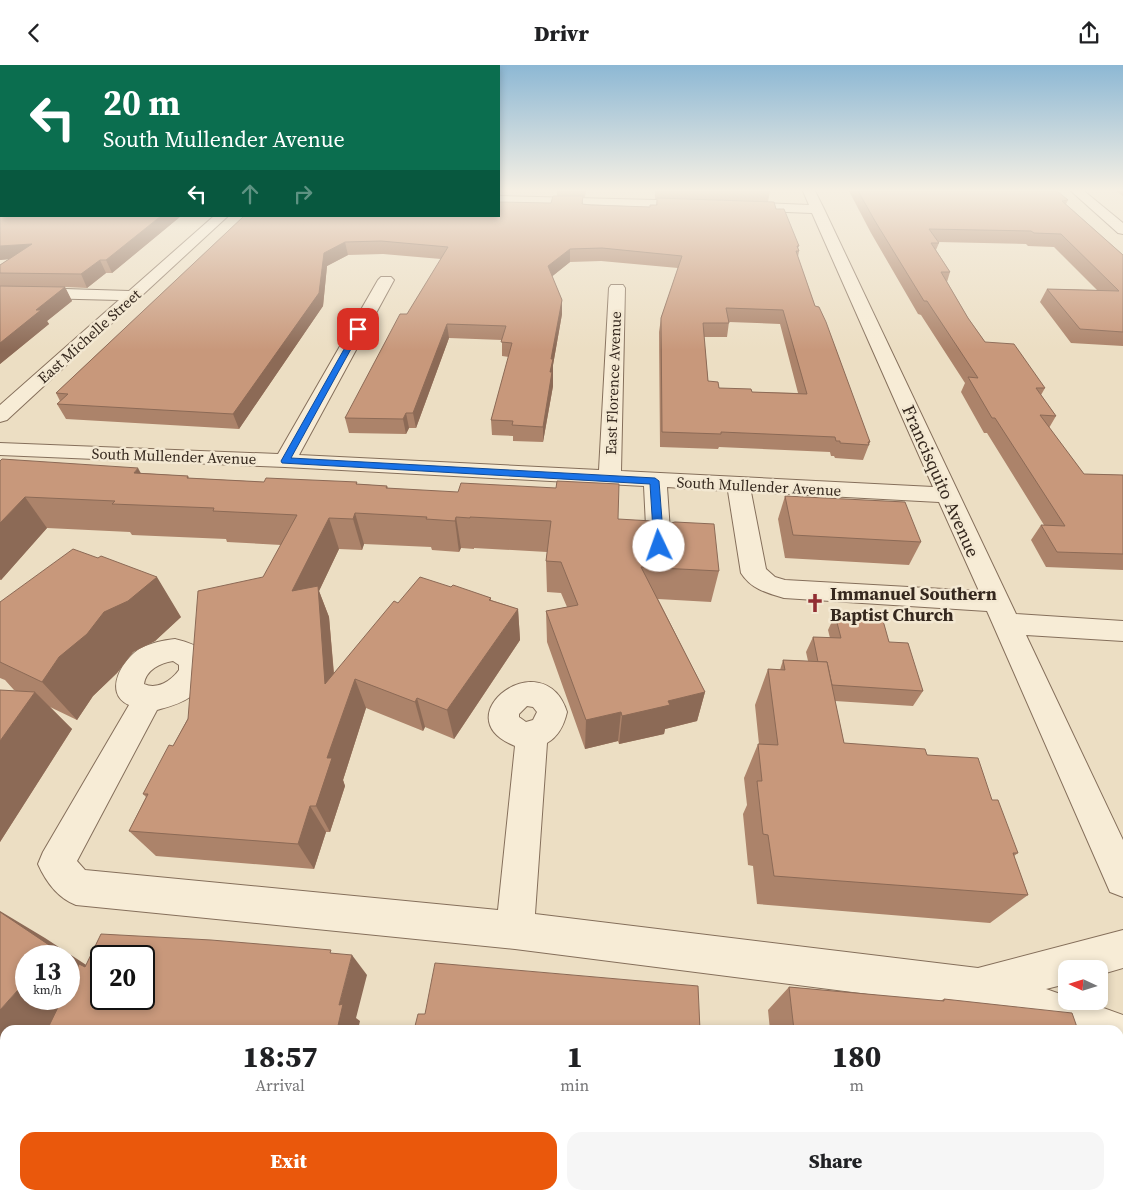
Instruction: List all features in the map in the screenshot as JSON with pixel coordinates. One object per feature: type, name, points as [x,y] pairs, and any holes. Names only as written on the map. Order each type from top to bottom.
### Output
[{"type":"street","name":"East Michelle Street","points":[[0,416],[191,244]]},
{"type":"street","name":"Francisquito Avenue","points":[[834,244],[1123,879]]},
{"type":"street","points":[[285,461],[386,280]]},
{"type":"street","name":"East Florence Avenue","points":[[610,479],[616,288]]},
{"type":"street","points":[[0,292],[134,296]]},
{"type":"street","name":"South Mullender Avenue","points":[[0,449],[285,461],[948,495]]},
{"type":"street","points":[[655,481],[659,546]]},
{"type":"street","points":[[738,485],[754,573],[766,583],[784,589],[1002,613],[1123,631]]},
{"type":"street","points":[[148,699],[56,864],[76,887],[515,930],[978,988],[1094,1025]]},
{"type":"street","points":[[515,930],[532,735]]},
{"type":"street","points":[[978,988],[1123,949]]},
{"type":"building","points":[[0,244],[126,244],[106,260],[100,260],[81,274],[0,273],[0,265],[32,244],[0,246]]},
{"type":"building","points":[[214,244],[341,244],[324,253],[319,293],[233,414],[57,404],[68,394],[56,393]]},
{"type":"building","points":[[414,244],[798,244],[799,251],[796,251],[815,306],[819,307],[826,322],[870,442],[868,442],[869,445],[840,443],[840,441],[836,441],[835,437],[721,432],[721,434],[662,432],[661,318],[682,256],[602,248],[570,249],[548,266],[562,300],[551,359],[553,359],[550,372],[552,372],[543,427],[512,425],[513,421],[491,420],[512,343],[501,342],[506,326],[447,324],[413,413],[406,413],[403,419],[345,418],[400,314],[407,314],[448,247]],"holes":[[[726,308],[783,310],[807,394],[752,392],[751,389],[719,388],[718,382],[708,381],[703,323],[729,323]]]},
{"type":"building","points":[[889,244],[932,244],[950,272],[941,272],[968,318],[985,342],[1014,344],[1045,388],[1036,388],[1056,416],[1040,415],[1084,474],[1123,475],[1123,554],[1057,552],[1041,525],[1065,526],[995,418],[992,418],[968,377],[978,378],[927,301],[924,301]]},
{"type":"building","points":[[1071,244],[1111,244],[1123,255],[1123,332],[1080,329],[1047,289],[1119,291]]},
{"type":"building","points":[[0,286],[65,287],[36,310],[41,310],[0,343]]},
{"type":"building","points":[[2,459],[138,468],[134,473],[188,476],[187,478],[264,482],[266,478],[357,482],[356,484],[387,486],[386,488],[458,492],[461,483],[556,488],[557,481],[619,484],[618,519],[652,521],[663,525],[675,522],[714,524],[719,571],[641,567],[705,692],[668,701],[670,705],[622,716],[621,712],[586,720],[546,611],[578,605],[561,562],[546,561],[551,521],[456,517],[455,521],[426,519],[427,517],[355,513],[353,519],[329,518],[292,591],[318,586],[325,684],[394,601],[398,603],[420,577],[451,587],[453,585],[491,598],[489,600],[518,609],[447,710],[417,698],[415,702],[355,679],[327,758],[332,758],[316,806],[310,806],[298,844],[129,831],[148,794],[143,794],[169,745],[173,746],[188,719],[198,591],[263,577],[297,515],[213,511],[214,508],[112,504],[115,501],[25,497],[0,523],[0,461]]},
{"type":"building","points":[[785,496],[905,502],[921,542],[793,535]]},
{"type":"building","points":[[73,549],[98,558],[101,556],[157,577],[128,601],[104,612],[87,634],[59,657],[42,682],[0,662],[0,602]]},
{"type":"building","points":[[835,615],[882,617],[889,642],[908,643],[923,691],[832,685],[827,662],[818,662],[813,637],[841,638]]},
{"type":"building","points":[[783,660],[827,662],[844,743],[925,749],[927,755],[978,758],[992,800],[998,800],[1018,853],[1013,853],[1028,895],[774,876],[768,835],[763,834],[757,781],[762,781],[758,744],[778,745],[768,669],[785,670]]},
{"type":"building","points":[[0,690],[35,692],[0,741]]},
{"type":"building","points":[[0,912],[49,945],[15,945],[15,993],[0,1010]]},
{"type":"building","points":[[101,934],[211,940],[331,950],[330,953],[352,955],[339,1005],[343,1004],[338,1025],[49,1025],[57,1010],[80,1010],[80,964],[85,967],[90,957],[90,1010],[155,1010],[155,945],[96,945]]},
{"type":"building","points":[[435,963],[698,986],[700,1025],[415,1025],[418,1014],[425,1014]]},
{"type":"building","points":[[789,987],[944,1001],[944,999],[1072,1013],[1076,1025],[793,1025]]},
{"type":"place","name":"Immanuel Southern Baptist Church","points":[[815,603]]},
{"type":"route","points":[[358,329],[285,461],[655,481],[659,546]]}]
